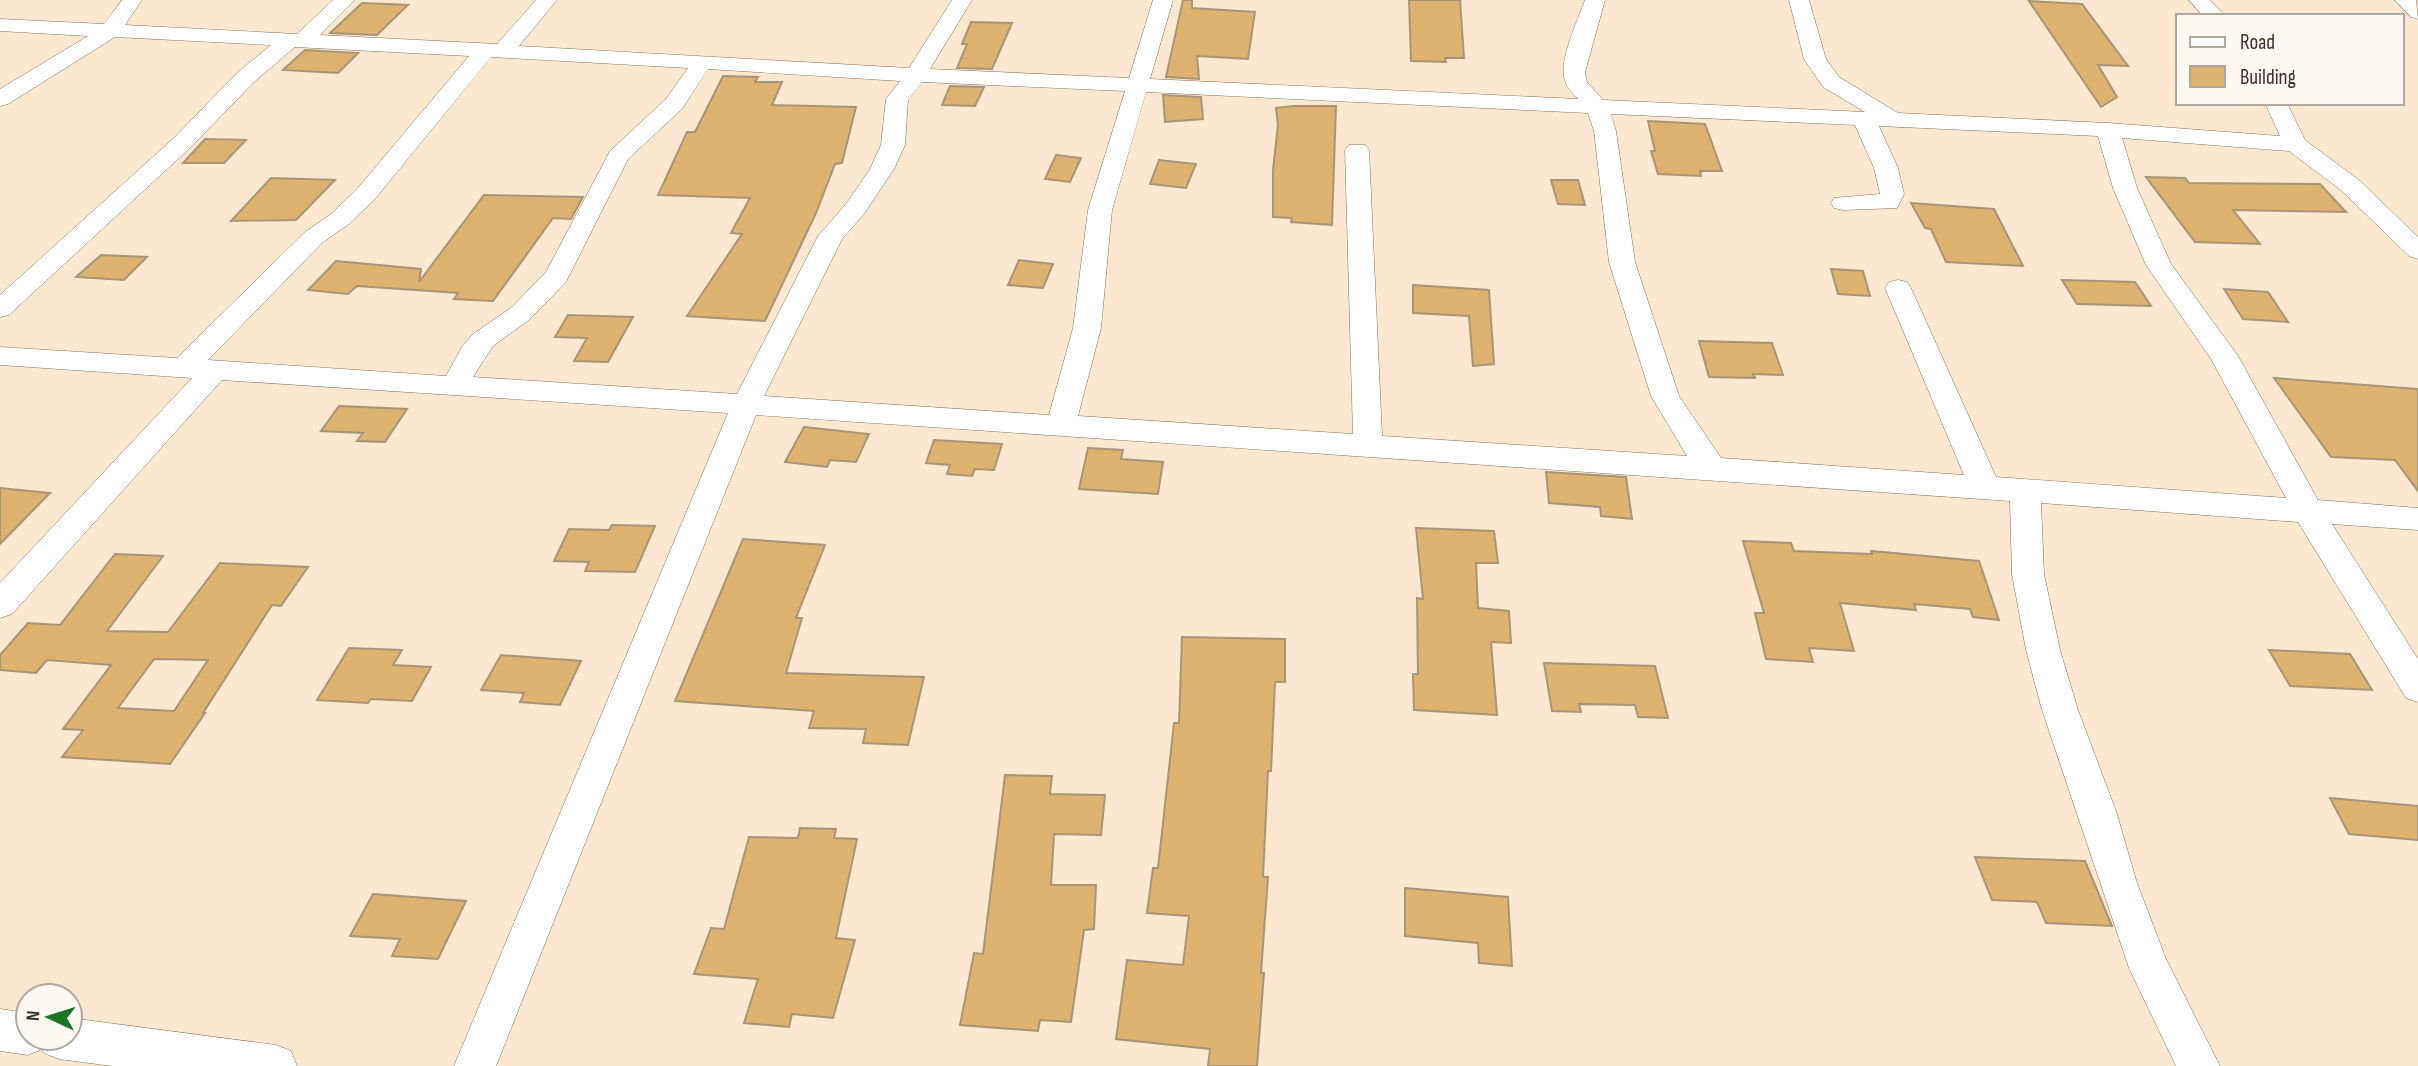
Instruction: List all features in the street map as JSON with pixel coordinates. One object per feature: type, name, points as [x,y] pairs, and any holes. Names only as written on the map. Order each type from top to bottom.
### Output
[{"type":"street","points":[[0,99],[110,31],[132,0]]},
{"type":"street","points":[[0,309],[183,142],[246,77],[345,0]]},
{"type":"street","points":[[0,606],[198,370],[314,237],[340,219],[366,194],[494,50],[547,0]]},
{"type":"street","points":[[475,1066],[746,406],[831,236],[855,209],[882,169],[893,145],[897,99],[916,75],[962,0]]},
{"type":"street","points":[[1061,425],[1087,328],[1100,210],[1163,0]]},
{"type":"street","points":[[1595,0],[1574,72],[1576,83],[1597,107],[1605,131],[1622,262],[1665,396],[1691,440],[1712,468]]},
{"type":"street","points":[[1799,0],[1815,59],[1831,82],[1896,121]]},
{"type":"street","points":[[2199,0],[2213,14]]},
{"type":"street","points":[[2405,0],[2418,13]]},
{"type":"street","points":[[0,25],[916,75],[2108,130],[2295,144]]},
{"type":"street","points":[[456,384],[472,353],[483,340],[521,313],[557,276],[618,156],[674,104],[702,63]]},
{"type":"street","points":[[2277,105],[2295,144],[2350,185],[2418,251]]},
{"type":"street","points":[[1843,203],[1888,203],[1892,194],[1886,168],[1864,119]]},
{"type":"street","points":[[2108,130],[2124,188],[2139,215],[2159,265],[2224,356],[2309,513],[2418,688]]},
{"type":"street","points":[[1357,150],[1368,447]]},
{"type":"street","points":[[1898,288],[1985,488]]},
{"type":"street","points":[[0,356],[1712,468],[2418,519]]},
{"type":"street","points":[[2025,491],[2028,574],[2043,650],[2060,710],[2149,968],[2199,1066]]},
{"type":"street","points":[[84,1041],[276,1066]]},
{"type":"building","points":[[1183,0],[1192,0],[1192,8],[1255,12],[1248,59],[1197,56],[1199,79],[1166,77]]},
{"type":"building","points":[[1409,0],[1460,0],[1464,58],[1445,58],[1446,62],[1411,61]]},
{"type":"building","points":[[2029,1],[2082,4],[2128,66],[2098,65],[2117,97],[2101,107]]},
{"type":"building","points":[[362,3],[408,5],[377,35],[330,33]]},
{"type":"building","points":[[971,22],[1012,23],[992,69],[957,68],[967,44],[962,44]]},
{"type":"building","points":[[305,50],[358,53],[338,73],[283,70]]},
{"type":"building","points":[[723,76],[758,77],[755,82],[782,82],[772,105],[856,107],[842,163],[835,164],[816,213],[765,321],[687,316],[742,234],[731,233],[750,198],[658,195],[687,132],[695,132]]},
{"type":"building","points":[[950,86],[984,87],[975,106],[942,105]]},
{"type":"building","points":[[1163,95],[1201,97],[1203,119],[1165,122]]},
{"type":"building","points":[[1336,106],[1332,225],[1291,222],[1292,218],[1273,217],[1273,170],[1278,125],[1276,108]]},
{"type":"building","points":[[1648,121],[1705,124],[1722,171],[1700,171],[1701,176],[1658,174],[1651,151],[1655,151]]},
{"type":"building","points":[[205,139],[246,140],[224,163],[183,163]]},
{"type":"building","points":[[1056,155],[1081,158],[1070,182],[1045,179]]},
{"type":"building","points":[[1159,160],[1196,164],[1186,188],[1150,184]]},
{"type":"building","points":[[2146,177],[2185,178],[2189,183],[2320,184],[2346,212],[2233,210],[2260,244],[2195,242]]},
{"type":"building","points":[[271,178],[335,180],[296,220],[231,221]]},
{"type":"building","points":[[1551,180],[1578,180],[1585,205],[1558,204]]},
{"type":"building","points":[[484,195],[583,197],[571,219],[553,218],[493,301],[454,299],[458,293],[357,286],[348,294],[308,290],[336,261],[421,269],[419,282]]},
{"type":"building","points":[[1911,203],[1994,209],[2023,266],[1946,262],[1931,229],[1925,228]]},
{"type":"building","points":[[101,255],[147,257],[124,280],[76,277]]},
{"type":"building","points":[[1019,260],[1053,264],[1043,288],[1008,285]]},
{"type":"building","points":[[1831,269],[1863,271],[1870,296],[1838,294]]},
{"type":"building","points":[[2062,280],[2135,282],[2151,306],[2077,304]]},
{"type":"building","points":[[1413,285],[1489,290],[1494,364],[1473,366],[1469,316],[1413,313]]},
{"type":"building","points":[[2224,289],[2268,292],[2288,322],[2243,319]]},
{"type":"building","points":[[568,315],[633,317],[608,362],[574,361],[587,338],[555,337]]},
{"type":"building","points":[[1699,341],[1772,343],[1783,375],[1753,374],[1755,378],[1709,377]]},
{"type":"building","points":[[2274,378],[2418,389],[2418,491],[2395,460],[2331,457]]},
{"type":"building","points":[[339,406],[407,409],[385,442],[357,441],[363,433],[321,431]]},
{"type":"building","points":[[804,427],[869,434],[856,462],[830,460],[827,467],[785,462]]},
{"type":"building","points":[[934,440],[1002,444],[994,470],[975,469],[972,476],[947,474],[950,465],[926,463]]},
{"type":"building","points":[[1088,448],[1123,450],[1121,459],[1163,462],[1158,494],[1079,489]]},
{"type":"building","points":[[1546,472],[1626,477],[1632,519],[1601,516],[1600,507],[1549,503]]},
{"type":"building","points":[[0,488],[50,493],[0,544]]},
{"type":"building","points":[[612,525],[655,526],[635,572],[585,571],[589,562],[554,561],[569,529],[609,530]]},
{"type":"building","points":[[1416,528],[1494,531],[1498,563],[1476,563],[1478,608],[1509,611],[1511,643],[1491,642],[1497,715],[1414,710],[1413,674],[1418,674],[1417,598],[1423,599]]},
{"type":"building","points":[[743,539],[825,545],[796,618],[802,618],[786,673],[924,677],[908,745],[863,743],[866,729],[809,728],[814,711],[675,701]]},
{"type":"building","points":[[1743,541],[1791,543],[1794,551],[1872,554],[1871,551],[1979,561],[1999,620],[1973,617],[1970,609],[1914,604],[1916,610],[1840,603],[1854,651],[1809,648],[1813,662],[1766,659],[1755,613],[1764,613]]},
{"type":"building","points":[[115,554],[163,556],[107,631],[168,632],[220,563],[308,567],[281,606],[272,605],[170,764],[62,757],[83,730],[63,729],[111,665],[47,660],[36,673],[0,670],[0,655],[28,623],[60,625]],"holes":[[[154,659],[208,660],[174,711],[118,708]]]},
{"type":"building","points":[[1182,637],[1285,639],[1285,682],[1275,682],[1271,771],[1268,771],[1263,877],[1268,877],[1257,1066],[1208,1066],[1210,1049],[1116,1039],[1127,960],[1183,965],[1189,916],[1147,913],[1153,868],[1158,868],[1174,723],[1179,723]]},
{"type":"building","points":[[349,648],[402,650],[393,665],[431,667],[412,701],[371,699],[368,703],[317,700]]},
{"type":"building","points":[[2269,650],[2350,654],[2372,690],[2290,686]]},
{"type":"building","points":[[501,655],[581,661],[560,705],[520,702],[524,693],[481,690]]},
{"type":"building","points":[[1544,663],[1655,666],[1668,718],[1638,717],[1635,705],[1579,704],[1581,712],[1552,711]]},
{"type":"building","points":[[1005,775],[1052,776],[1050,794],[1105,795],[1101,835],[1054,834],[1051,885],[1096,885],[1094,929],[1084,930],[1071,1022],[1040,1020],[1038,1031],[960,1025],[974,953],[983,954]]},
{"type":"building","points":[[2330,798],[2418,806],[2418,840],[2349,834]]},
{"type":"building","points":[[800,828],[836,829],[834,838],[857,839],[836,938],[855,940],[833,1018],[792,1014],[789,1027],[744,1023],[758,979],[694,974],[711,928],[724,929],[749,837],[798,838]]},
{"type":"building","points":[[1975,857],[2085,861],[2112,926],[2046,923],[2037,902],[1992,900]]},
{"type":"building","points":[[1405,888],[1508,897],[1512,966],[1479,963],[1478,943],[1405,936]]},
{"type":"building","points":[[373,894],[466,901],[438,959],[392,956],[400,939],[350,936]]}]
